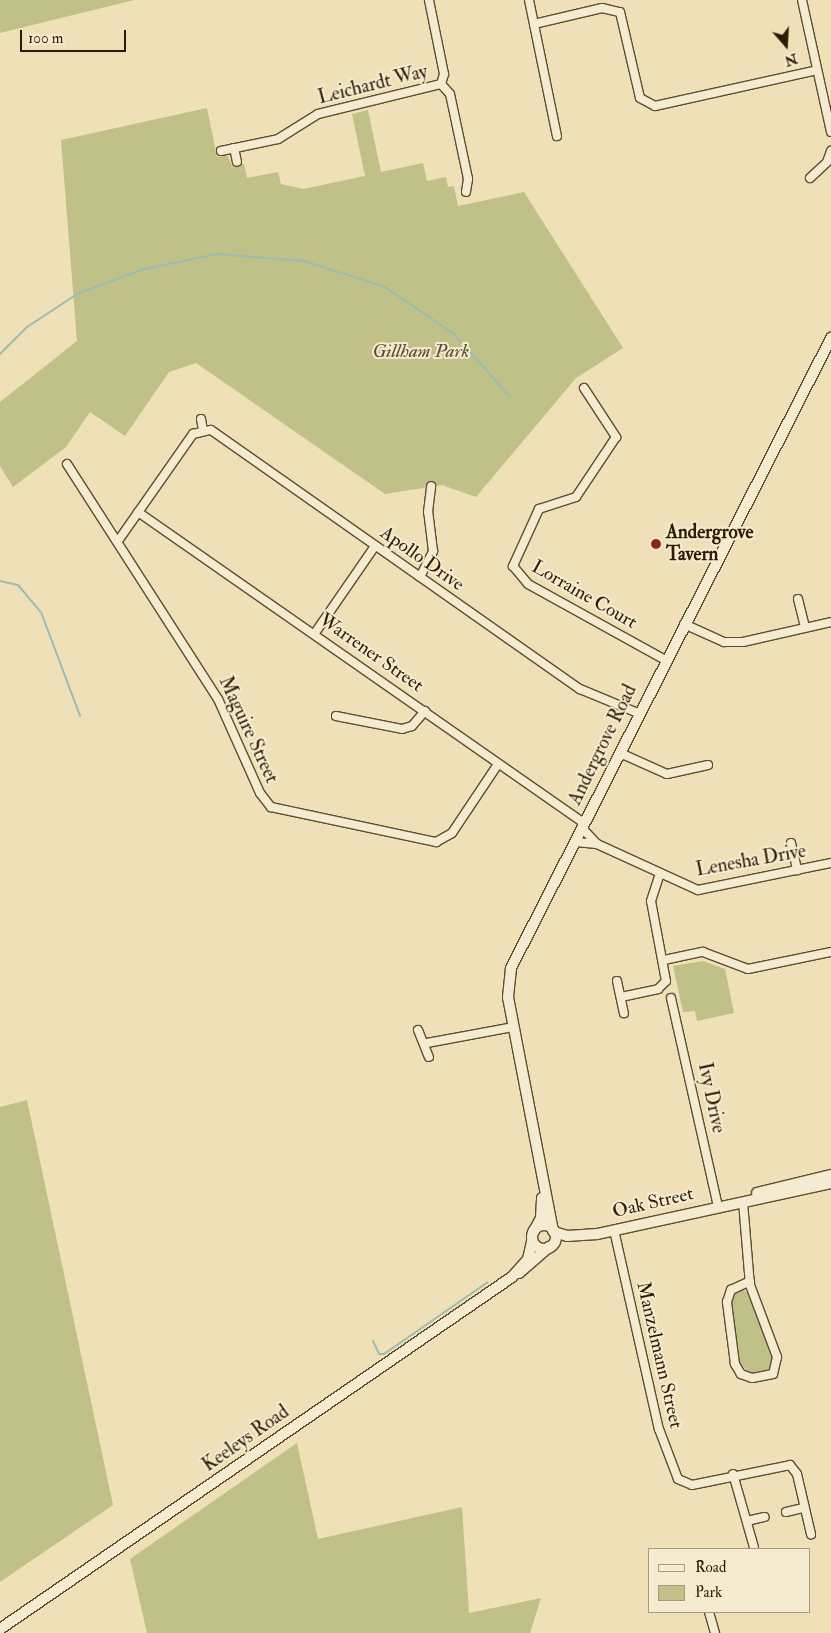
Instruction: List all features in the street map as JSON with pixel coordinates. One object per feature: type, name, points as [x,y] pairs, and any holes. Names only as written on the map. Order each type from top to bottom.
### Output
[{"type":"street","name":"Leichardt Way","points":[[221,151],[278,139],[318,114],[441,84],[444,74],[429,0]]},
{"type":"street","points":[[529,0],[557,136]]},
{"type":"street","points":[[802,0],[831,132]]},
{"type":"street","points":[[534,24],[613,7],[624,18],[636,88],[646,104],[664,105],[817,70]]},
{"type":"street","points":[[441,84],[450,94],[468,179],[466,192]]},
{"type":"street","points":[[234,148],[237,162]]},
{"type":"street","points":[[810,178],[827,162],[831,151]]},
{"type":"street","name":"Andergrove Road","points":[[554,1231],[542,1189],[507,992],[512,964],[665,660],[831,338]]},
{"type":"street","name":"Lorraine Court","points":[[584,388],[616,437],[576,498],[538,509],[513,566],[528,584],[665,660]]},
{"type":"street","points":[[118,541],[193,434],[203,430],[201,419]]},
{"type":"street","name":"Apollo Drive","points":[[203,430],[216,434],[580,689],[638,713]]},
{"type":"street","name":"Maguire Street","points":[[67,464],[218,698],[260,793],[271,808],[436,842],[452,833],[498,764]]},
{"type":"street","points":[[420,577],[433,551],[428,512],[431,486]]},
{"type":"street","name":"Warrener Street","points":[[138,512],[315,633],[583,826]]},
{"type":"street","points":[[315,633],[375,546]]},
{"type":"street","points":[[798,599],[805,627]]},
{"type":"street","points":[[684,624],[724,642],[831,622]]},
{"type":"street","points":[[336,716],[402,729],[412,726],[424,711]]},
{"type":"street","points":[[620,752],[667,774],[708,765]]},
{"type":"street","name":"Lenesha Drive","points":[[583,826],[597,844]]},
{"type":"street","name":"Lenesha Drive","points":[[575,842],[597,844],[659,876],[703,890],[831,863]]},
{"type":"street","points":[[792,843],[797,870]]},
{"type":"street","points":[[621,997],[662,987],[667,978],[651,901],[659,876]]},
{"type":"street","points":[[664,960],[706,953],[748,969],[831,952]]},
{"type":"street","points":[[617,981],[624,1013]]},
{"type":"street","name":"Ivy Drive","points":[[671,998],[718,1206]]},
{"type":"street","points":[[427,1043],[513,1027]]},
{"type":"street","points":[[418,1030],[427,1043],[430,1057]]},
{"type":"street","name":"Oak Street","points":[[550,1247],[597,1234],[830,1181]]},
{"type":"street","name":"Andergrove Road","points":[[533,1236],[541,1215],[542,1189]]},
{"type":"street","points":[[743,1200],[750,1281],[777,1360],[771,1375],[752,1378],[742,1376],[735,1364],[727,1304],[731,1290],[750,1281]]},
{"type":"street","name":"Oak Street","points":[[533,1236],[543,1226],[566,1236],[597,1234]]},
{"type":"street","name":"Manzelmann Street","points":[[614,1230],[658,1428],[682,1483],[692,1485],[733,1474]]},
{"type":"street","points":[[533,1236],[540,1248],[550,1247],[554,1231]]},
{"type":"street","name":"Keeleys Road","points":[[512,1277],[529,1257],[533,1236]]},
{"type":"street","name":"Keeleys Road","points":[[0,1629],[512,1277],[532,1266],[550,1247]]},
{"type":"street","points":[[754,1547],[733,1474],[790,1465],[797,1474],[810,1534]]},
{"type":"street","points":[[786,1512],[804,1508]]},
{"type":"street","points":[[747,1521],[765,1517]]},
{"type":"street","points":[[709,1613],[715,1633]]},
{"type":"green space","points":[[0,0],[134,0],[0,33]]},
{"type":"green space","name":"Gillham Park","points":[[207,108],[217,157],[227,155],[233,167],[244,164],[247,178],[278,172],[281,184],[303,189],[365,176],[352,114],[368,110],[381,172],[423,163],[427,181],[446,177],[448,187],[454,186],[458,206],[524,192],[623,348],[576,378],[476,497],[442,485],[385,494],[196,363],[169,372],[125,436],[90,412],[66,447],[13,487],[0,466],[0,402],[77,341],[61,140]]},
{"type":"green space","points":[[703,961],[725,969],[734,1013],[697,1021],[695,1011],[683,1012],[673,966]]},
{"type":"green space","points":[[27,1100],[113,1505],[0,1582],[0,1107]]},
{"type":"green space","points":[[742,1289],[749,1293],[773,1358],[767,1373],[750,1374],[739,1362],[730,1301],[734,1291]]},
{"type":"green space","points":[[297,1443],[318,1539],[462,1507],[469,1613],[541,1598],[530,1633],[147,1633],[130,1559]]},
{"type":"waterway","points":[[0,354],[27,327],[77,294],[141,270],[216,254],[304,261],[385,287],[454,334],[510,397]]},
{"type":"waterway","points":[[0,581],[18,585],[41,612],[80,716]]},
{"type":"waterway","points":[[373,1341],[379,1354],[384,1354],[488,1282]]},
{"type":"place","name":"Andergrove Tavern","points":[[656,544]]}]
